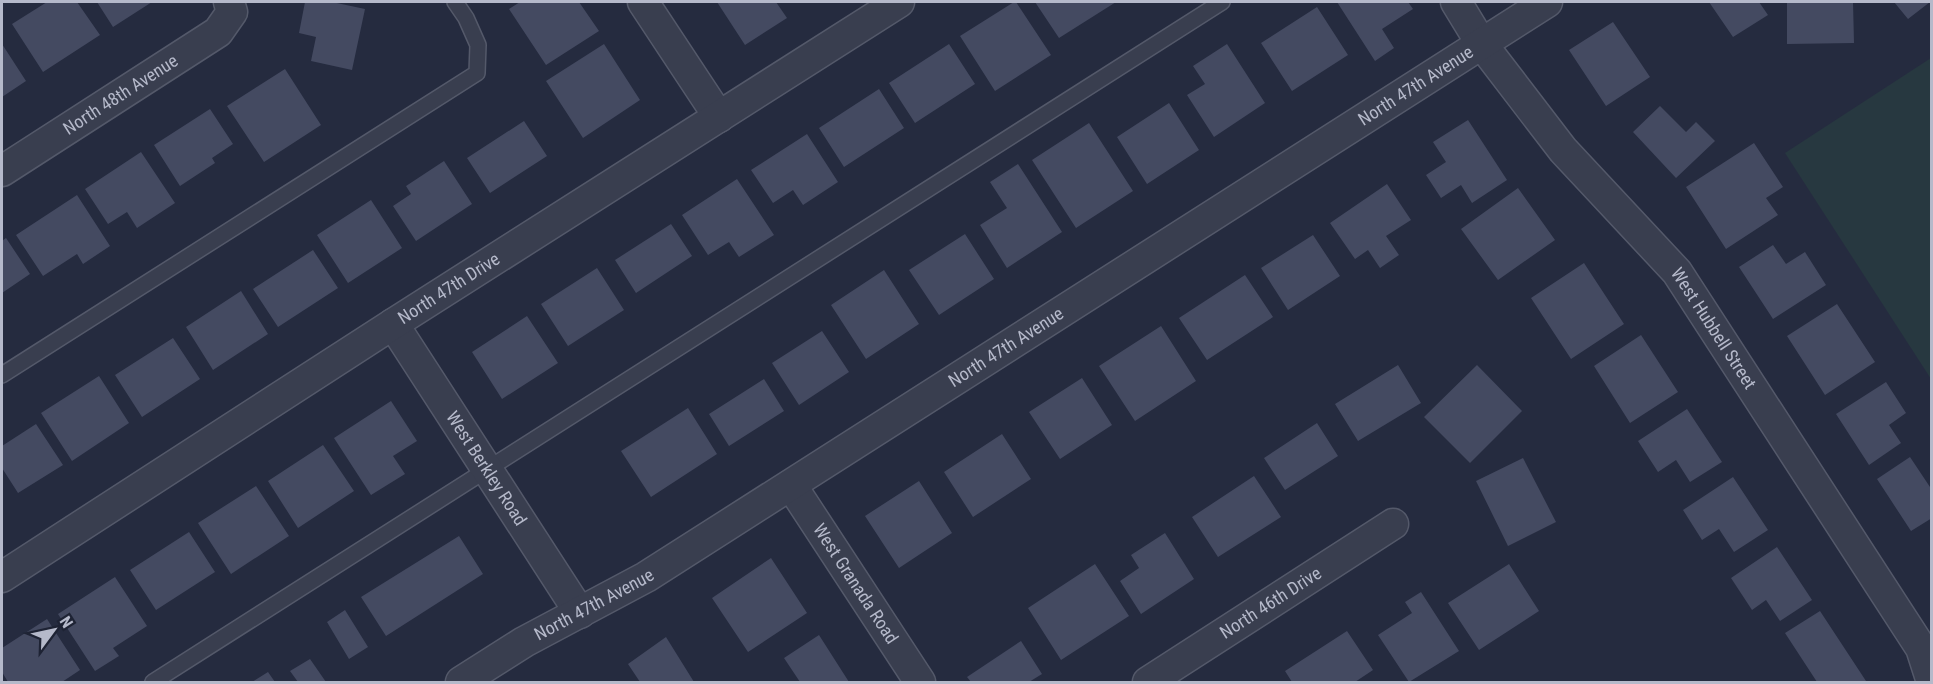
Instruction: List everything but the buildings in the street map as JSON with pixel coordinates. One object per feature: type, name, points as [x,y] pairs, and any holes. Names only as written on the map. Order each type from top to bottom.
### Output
[{"type":"street","points":[[643,2],[719,117]]},
{"type":"street","name":"North 47th Drive","points":[[2,577],[393,324],[899,2]]},
{"type":"street","name":"West Hubbell Street","points":[[1456,2],[1481,43],[1563,150],[1677,272],[1921,648],[1932,682]]},
{"type":"street","name":"North 47th Avenue","points":[[462,682],[524,642],[646,577],[1547,2]]},
{"type":"street","name":"North 48th Avenue","points":[[2,171],[218,32],[230,7]]},
{"type":"street","name":"West Berkley Road","points":[[393,324],[580,613]]},
{"type":"street","name":"West Granada Road","points":[[791,485],[920,682]]},
{"type":"street","name":"North 46th Drive","points":[[1148,682],[1393,524]]},
{"type":"lane","points":[[2,375],[477,73],[478,45],[466,18],[455,2]]},
{"type":"lane","points":[[153,682],[1221,2]]},
{"type":"shaded area","points":[[1931,58],[1931,379],[1785,153]]}]
